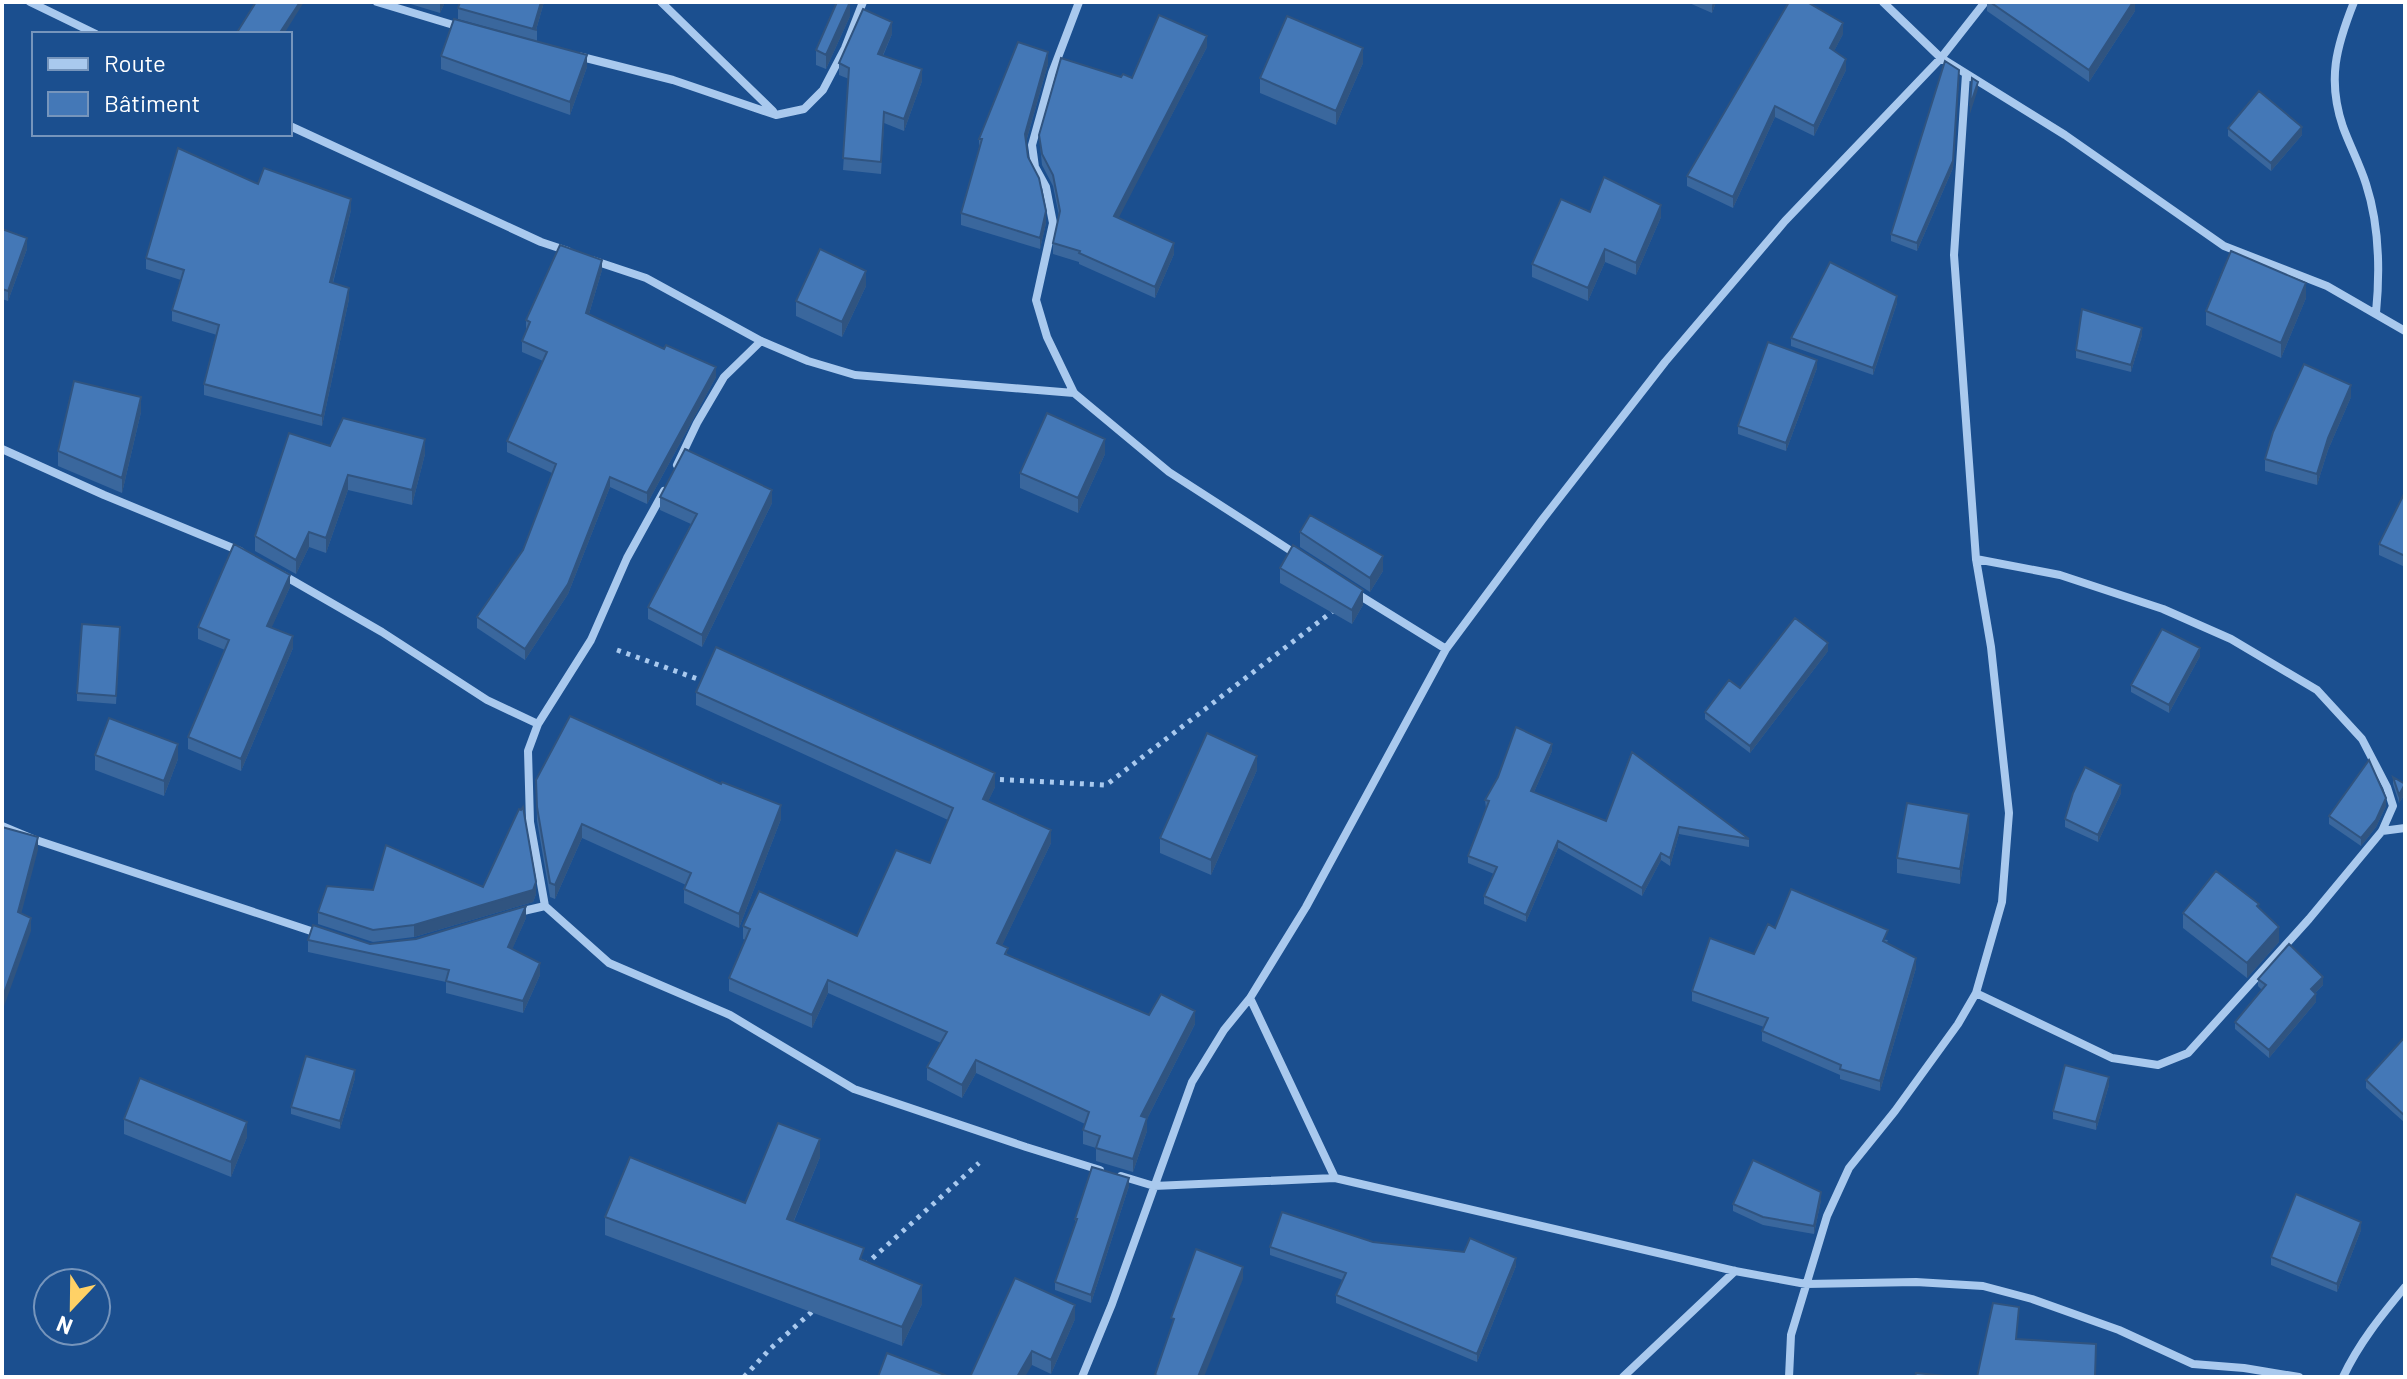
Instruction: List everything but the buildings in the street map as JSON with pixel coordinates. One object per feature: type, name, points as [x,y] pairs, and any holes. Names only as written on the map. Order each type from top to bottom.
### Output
[{"type":"street","points":[[30,2],[92,32]]},
{"type":"street","points":[[377,2],[463,28]]},
{"type":"street","points":[[661,2],[776,115]]},
{"type":"street","points":[[568,54],[673,80],[776,115],[804,109],[823,90],[845,48],[863,2]]},
{"type":"street","points":[[1079,2],[1052,73],[1032,145],[1035,167],[1046,187],[1053,223],[1036,300],[1047,337],[1074,393],[1169,472],[1302,559]]},
{"type":"street","points":[[1883,2],[1941,58],[2065,135],[2224,246],[2327,286],[2405,331]]},
{"type":"street","points":[[1082,1377],[1112,1304],[1192,1082],[1224,1030],[1250,998],[1306,907],[1446,649],[1665,362],[1785,221],[1941,58],[1985,2]]},
{"type":"street","points":[[2354,2],[2337,45],[2333,82],[2342,125],[2367,186],[2380,268],[2376,313]]},
{"type":"street","points":[[1789,1377],[1791,1335],[1827,1216],[1849,1168],[1958,1024],[1976,993],[2002,902],[2009,813],[1991,647],[1976,559],[1954,255],[1966,74]]},
{"type":"street","points":[[292,127],[541,242],[571,252]]},
{"type":"street","points":[[586,258],[646,278],[761,341],[808,361],[855,375],[1074,393]]},
{"type":"street","points":[[761,341],[724,377],[697,423],[627,558],[591,640],[538,724],[528,751],[530,822],[545,906],[609,963],[730,1015],[854,1089],[1154,1186],[1335,1178],[1735,1271],[1806,1284],[1916,1282],[1983,1286],[2032,1299],[2119,1330],[2193,1364],[2299,1377]]},
{"type":"street","points":[[2,449],[245,553]]},
{"type":"street","points":[[1976,559],[2060,575],[2163,609],[2231,639],[2317,690],[2362,739],[2387,787],[2393,806],[2382,831],[2309,919],[2188,1053],[2158,1065],[2112,1058],[1976,993]]},
{"type":"street","points":[[272,569],[382,632],[487,700],[538,724]]},
{"type":"street","points":[[1342,585],[1446,649]]},
{"type":"street","points":[[2,826],[328,937]]},
{"type":"street","points":[[2382,831],[2405,828]]},
{"type":"street","points":[[507,915],[545,906]]},
{"type":"street","points":[[1250,998],[1335,1178]]},
{"type":"street","points":[[1623,1377],[1735,1271]]},
{"type":"street","points":[[2343,1377],[2376,1321],[2405,1287]]},
{"type":"path","points":[[981,779],[1106,785],[1356,593]]},
{"type":"path","points":[[591,640],[717,686]]},
{"type":"path","points":[[863,1267],[982,1161],[1026,1147]]},
{"type":"path","points":[[744,1377],[816,1308]]}]
